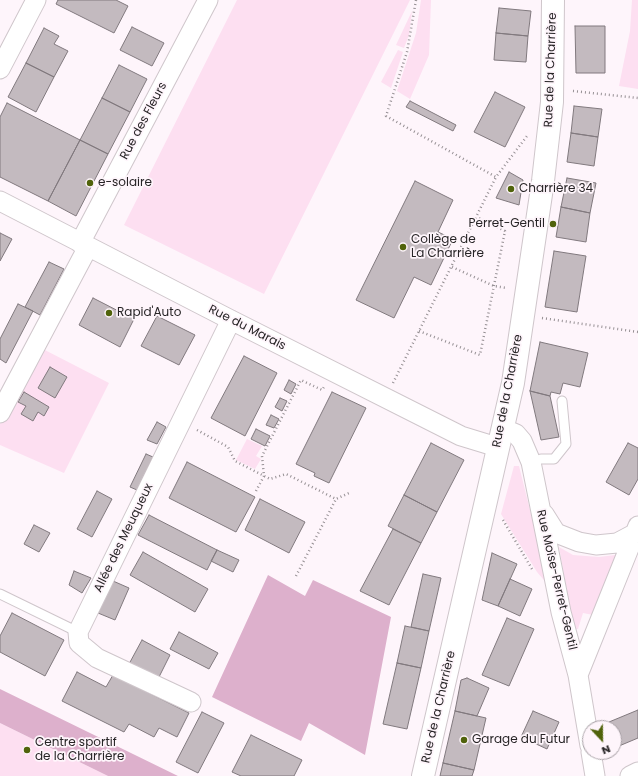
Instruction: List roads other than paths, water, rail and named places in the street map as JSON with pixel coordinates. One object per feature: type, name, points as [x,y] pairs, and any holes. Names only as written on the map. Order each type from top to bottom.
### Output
[{"type":"main road","name":"Rue de la Charrière","points":[[423,776],[513,383],[543,182],[552,102],[554,0]]},
{"type":"street","points":[[0,69],[36,0]]},
{"type":"street","name":"Rue des Fleurs","points":[[0,413],[208,0]]},
{"type":"street","name":"Rue du Marais","points":[[0,201],[461,436],[500,438]]},
{"type":"street","name":"Allée des Meuqueux","points":[[78,632],[231,320]]},
{"type":"street","name":"Rue Moïse-Perret-Gentil","points":[[500,438],[516,434],[522,441],[531,462],[561,612],[578,674],[586,720]]},
{"type":"street","points":[[540,508],[556,533],[579,542],[596,545],[617,542],[636,530]]},
{"type":"street","points":[[578,674],[636,530]]},
{"type":"street","points":[[78,632],[79,643],[97,658],[191,702]]},
{"type":"street","points":[[584,776],[591,760]]},
{"type":"street","points":[[630,776],[638,772]]},
{"type":"lane","points":[[531,462],[541,459],[554,459],[566,444],[562,401]]},
{"type":"lane","points":[[0,594],[78,632]]},
{"type":"place","name":"e-solaire","points":[[90,183]]},
{"type":"place","name":"Charrière 34","points":[[511,189]]},
{"type":"place","name":"Perret-Gentil","points":[[553,224]]},
{"type":"place","name":"Collège de La Charrière","points":[[403,247]]},
{"type":"place","name":"Rapid'Auto","points":[[109,313]]},
{"type":"place","name":"Garage du Futur","points":[[464,740]]},
{"type":"place","name":"Centre sportif de la Charrière","points":[[27,750]]}]
